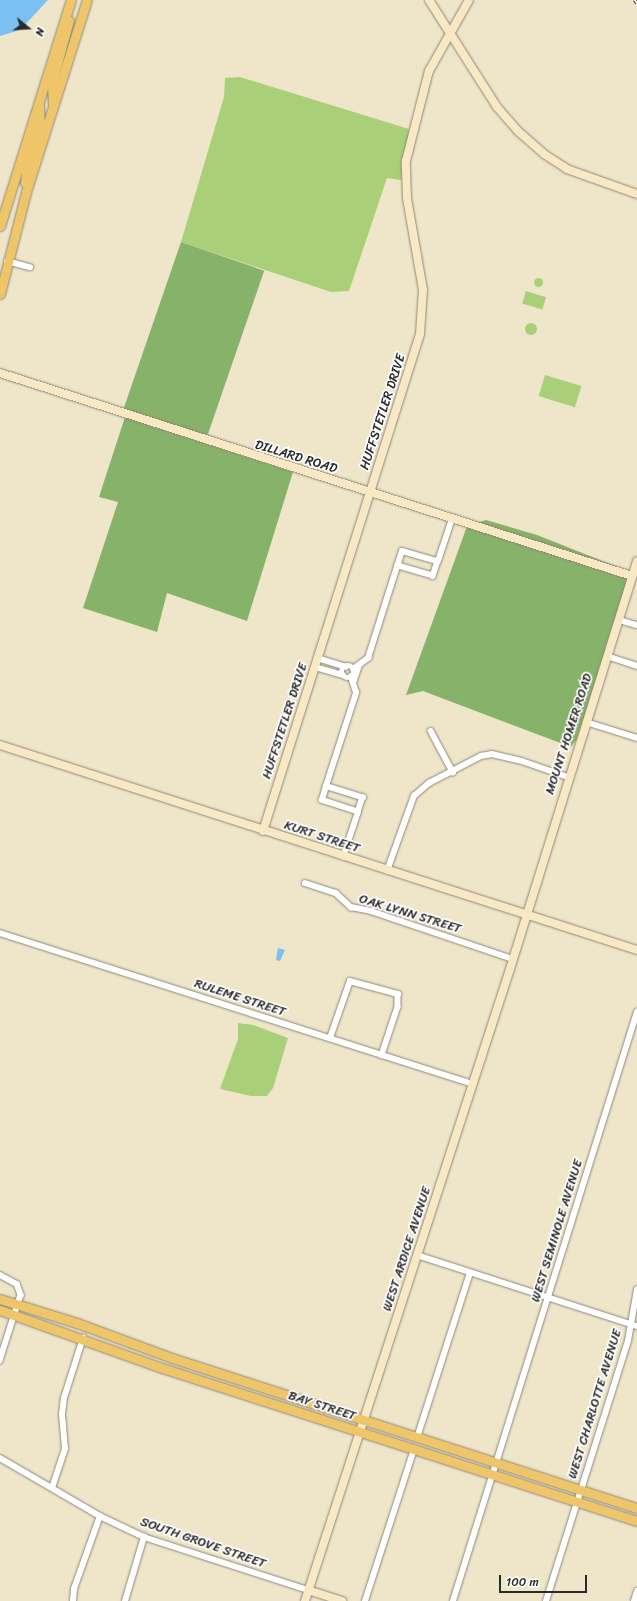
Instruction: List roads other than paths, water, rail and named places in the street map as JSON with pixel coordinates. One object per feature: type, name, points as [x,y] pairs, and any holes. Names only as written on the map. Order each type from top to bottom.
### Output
[{"type":"main road","points":[[0,226],[71,0]]},
{"type":"main road","points":[[0,294],[7,261],[26,192],[87,0]]},
{"type":"main road","points":[[53,106],[52,82],[67,33],[68,11]]},
{"type":"main road","points":[[26,192],[26,171],[40,126],[38,103]]},
{"type":"main road","name":"BAY STREET","points":[[1,1299],[77,1323],[141,1348],[262,1388],[417,1438],[498,1460],[581,1490],[637,1508]]},
{"type":"main road","name":"BAY STREET","points":[[0,1310],[83,1338],[137,1360],[637,1521]]},
{"type":"street","points":[[429,0],[497,107],[532,145],[568,169],[637,194]]},
{"type":"street","name":"HUFFSTETLER DRIVE","points":[[263,831],[413,360],[423,314],[422,286],[406,194],[408,150],[430,71],[437,54],[452,35],[469,0]]},
{"type":"street","points":[[7,261],[30,267]]},
{"type":"street","name":"DILLARD ROAD","points":[[0,373],[632,576]]},
{"type":"street","points":[[398,566],[433,576],[452,519]]},
{"type":"street","points":[[318,658],[353,669],[368,658],[402,550],[438,562]]},
{"type":"street","name":"MOUNT HOMER ROAD","points":[[527,915],[568,777],[637,561]]},
{"type":"street","points":[[619,620],[637,625]]},
{"type":"street","points":[[607,656],[637,666]]},
{"type":"street","points":[[323,669],[326,661]]},
{"type":"street","points":[[352,680],[359,666]]},
{"type":"street","points":[[315,667],[343,675],[352,680]]},
{"type":"street","points":[[343,675],[346,667]]},
{"type":"street","points":[[353,669],[352,680],[356,693],[322,800],[358,812]]},
{"type":"street","points":[[586,722],[637,738]]},
{"type":"street","points":[[431,731],[454,772]]},
{"type":"street","name":"KURT STREET","points":[[0,745],[343,857],[637,950]]},
{"type":"street","points":[[387,871],[414,796],[423,786],[454,772],[481,756],[492,754],[522,761],[568,777]]},
{"type":"street","points":[[326,786],[363,797],[343,857]]},
{"type":"street","name":"OAK LYNN STREET","points":[[305,883],[336,893],[351,907],[386,916],[513,959]]},
{"type":"street","name":"WEST ARDICE AVENUE","points":[[305,1601],[527,915]]},
{"type":"street","name":"RULEME STREET","points":[[0,933],[473,1084]]},
{"type":"street","points":[[330,1038],[350,981],[398,994],[398,1007],[382,1055]]},
{"type":"street","name":"WEST SEMINOLE AVENUE","points":[[453,1601],[494,1474],[637,1012]]},
{"type":"street","points":[[417,1256],[637,1326]]},
{"type":"street","points":[[417,1438],[470,1273]]},
{"type":"street","points":[[0,1275],[19,1286],[18,1304],[0,1361]]},
{"type":"street","name":"WEST CHARLOTTE AVENUE","points":[[546,1601],[628,1342],[637,1290]]},
{"type":"street","points":[[52,1488],[65,1449],[62,1414],[64,1398],[83,1338]]},
{"type":"street","points":[[137,1360],[141,1348]]},
{"type":"street","points":[[258,1399],[262,1388]]},
{"type":"street","points":[[365,1601],[414,1449]]},
{"type":"street","name":"SOUTH GROVE STREET","points":[[0,1458],[100,1516],[144,1537],[342,1601]]},
{"type":"street","points":[[73,1601],[74,1589],[100,1516]]},
{"type":"street","points":[[126,1601],[144,1537]]},
{"type":"street","points":[[634,1601],[637,1591]]},
{"type":"water","points":[[0,0],[48,0],[20,30],[0,36]]},
{"type":"water","points":[[278,948],[285,950],[280,961],[276,960]]}]
